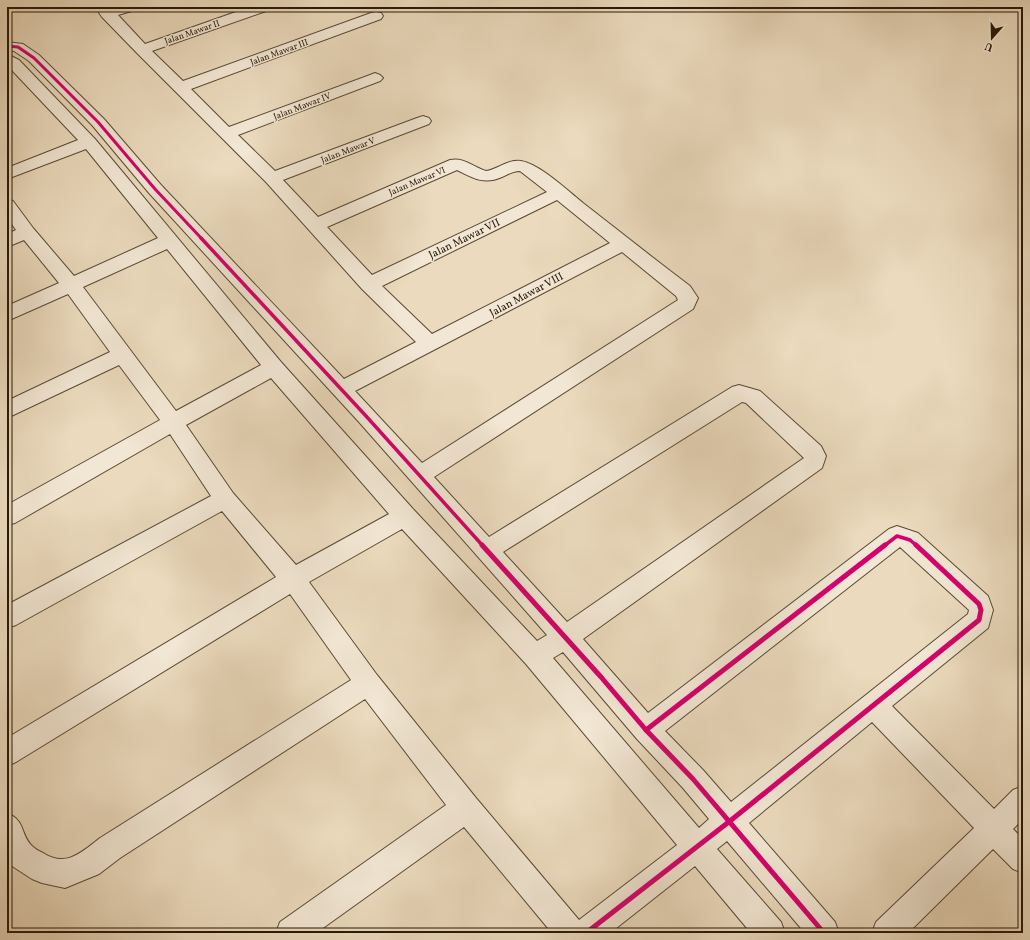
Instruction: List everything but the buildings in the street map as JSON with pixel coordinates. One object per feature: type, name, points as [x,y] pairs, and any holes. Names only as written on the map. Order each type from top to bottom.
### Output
[{"type":"street","points":[[105,11],[130,7]]},
{"type":"street","name":"Jalan Mawar II","points":[[142,50],[264,7]]},
{"type":"street","points":[[105,11],[142,50],[182,87],[272,178],[369,284],[430,344]]},
{"type":"street","name":"Jalan Mawar III","points":[[182,87],[375,15]]},
{"type":"street","points":[[7,46],[18,47],[34,58],[98,122],[155,189],[342,389],[565,637],[646,730],[693,779],[824,933]]},
{"type":"street","points":[[7,59],[14,62],[89,142],[274,367],[405,516],[535,656],[770,933]]},
{"type":"street","name":"Jalan Mawar IV","points":[[228,133],[375,78]]},
{"type":"street","name":"Jalan Mawar V","points":[[272,178],[423,121]]},
{"type":"street","points":[[7,174],[89,142]]},
{"type":"street","name":"Jalan Mawar VI","points":[[315,226],[456,164],[484,176],[512,166],[522,165],[560,192]]},
{"type":"street","points":[[420,475],[686,304],[688,298],[683,291],[622,244],[560,192]]},
{"type":"street","name":"Jalan Mawar VII","points":[[369,284],[560,192]]},
{"type":"street","points":[[7,205],[17,237],[71,285],[173,422],[225,499],[293,579],[368,683],[466,808],[571,933]]},
{"type":"street","points":[[7,314],[171,240]]},
{"type":"street","name":"Jalan Mawar VIII","points":[[342,389],[622,244]]},
{"type":"street","points":[[7,410],[122,355]]},
{"type":"street","points":[[7,516],[274,367]]},
{"type":"street","points":[[487,550],[739,393],[752,397],[816,456],[814,462],[810,465],[565,637],[535,656]]},
{"type":"street","points":[[7,617],[225,499]]},
{"type":"street","points":[[7,753],[293,579],[405,516]]},
{"type":"street","points":[[586,933],[730,821],[979,620],[981,616],[978,604],[910,540],[901,536],[894,537],[646,730]]},
{"type":"street","points":[[7,827],[22,856],[42,869],[65,874],[89,864],[110,848],[368,683]]},
{"type":"street","points":[[874,706],[1023,859]]},
{"type":"street","points":[[887,933],[1023,800]]},
{"type":"street","points":[[291,933],[466,808]]},
{"type":"cycle path","points":[[7,46],[18,47],[34,58],[98,122],[155,189],[366,416],[601,677],[646,730],[693,779],[824,933]]},
{"type":"cycle path","points":[[586,933],[730,821],[979,620],[981,610],[979,604],[910,540],[897,536],[646,730]]}]
